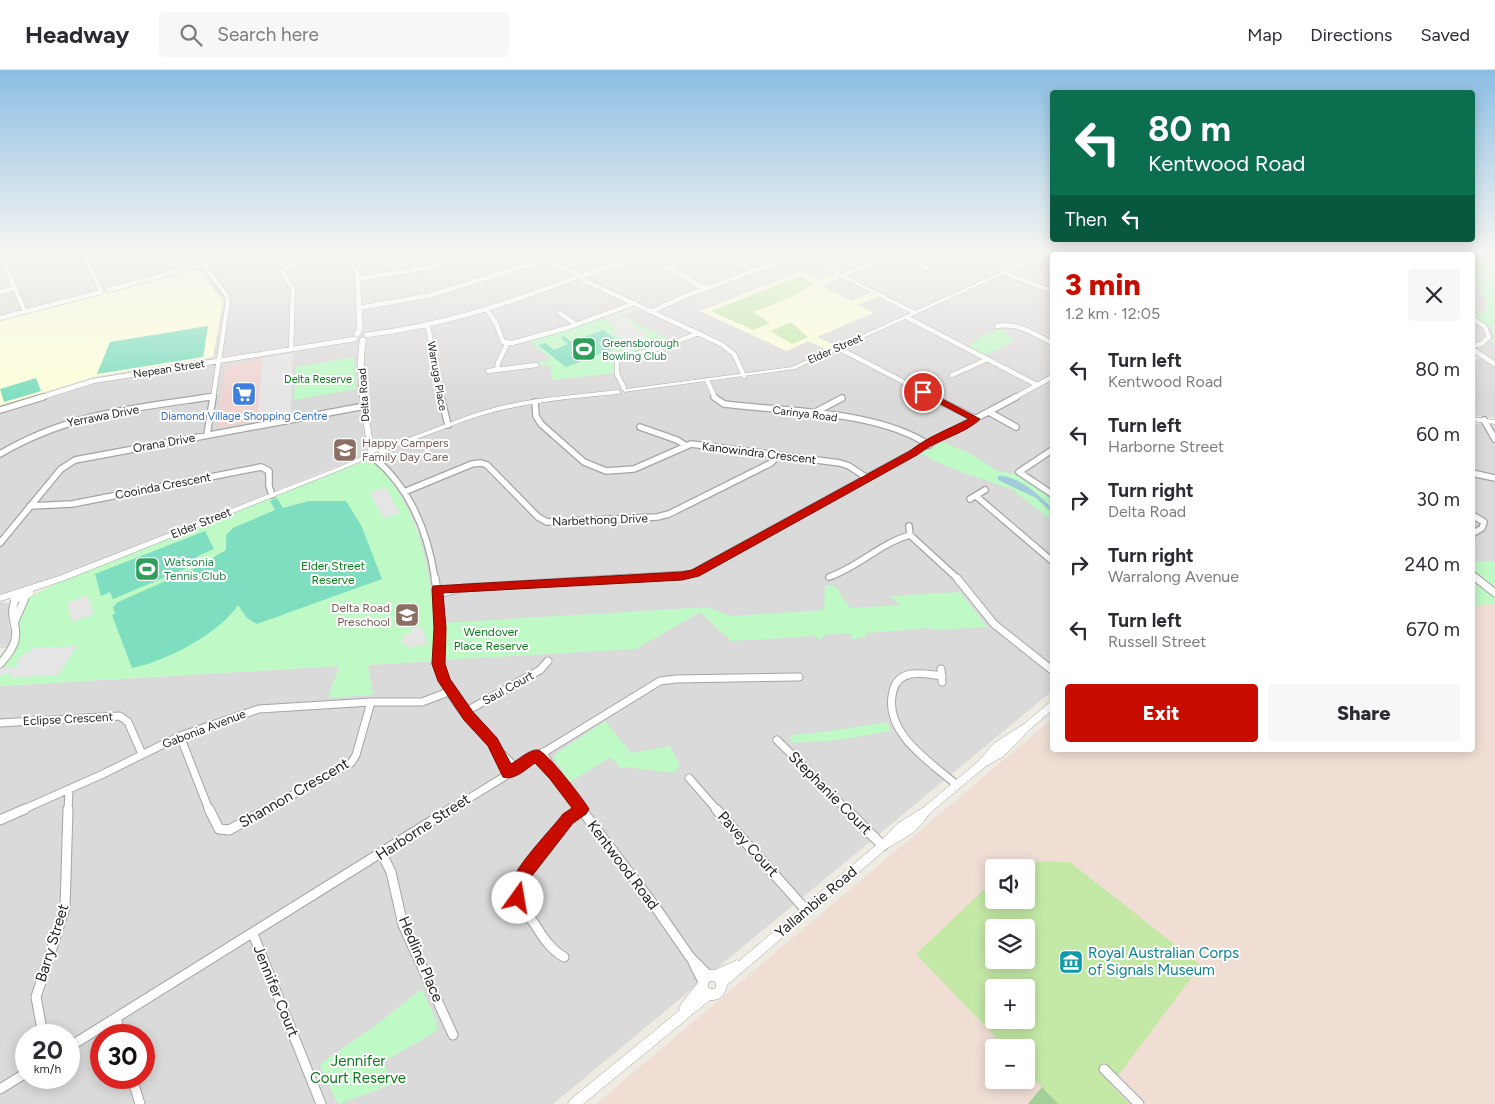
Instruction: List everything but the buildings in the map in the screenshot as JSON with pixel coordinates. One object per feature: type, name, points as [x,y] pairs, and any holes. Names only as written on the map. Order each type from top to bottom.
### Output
[{"type":"street","points":[[21,303],[25,312]]},
{"type":"street","points":[[0,318],[57,303]]},
{"type":"street","points":[[207,435],[228,303]]},
{"type":"street","points":[[291,348],[293,303]]},
{"type":"street","points":[[358,303],[360,337]]},
{"type":"street","points":[[358,308],[385,303]]},
{"type":"street","name":"Nepean Street","points":[[0,410],[93,381],[428,326],[501,303]]},
{"type":"street","points":[[484,309],[498,326],[502,341],[507,344],[532,339],[634,303]]},
{"type":"street","points":[[636,303],[699,333],[732,352],[744,376]]},
{"type":"street","points":[[653,311],[671,303]]},
{"type":"street","points":[[897,303],[916,313]]},
{"type":"street","name":"Elder Street","points":[[15,598],[402,443],[494,410],[535,402],[789,369],[937,303]]},
{"type":"street","points":[[560,314],[575,324]]},
{"type":"street","points":[[906,317],[1038,385]]},
{"type":"street","points":[[1475,320],[1485,327],[1489,337],[1475,347]]},
{"type":"street","points":[[997,326],[1014,325],[1050,342]]},
{"type":"street","name":"Warruga Place","points":[[428,326],[445,418],[448,425]]},
{"type":"street","points":[[622,390],[615,362],[618,358],[654,350],[699,333]]},
{"type":"street","name":"Delta Road","points":[[360,337],[371,456]]},
{"type":"street","points":[[497,370],[498,363],[507,344]]},
{"type":"street","points":[[838,348],[976,419]]},
{"type":"street","points":[[1475,350],[1495,364]]},
{"type":"street","points":[[1475,357],[1483,356]]},
{"type":"street","points":[[952,375],[988,359]]},
{"type":"street","points":[[488,371],[537,364]]},
{"type":"street","points":[[438,592],[462,588],[691,574],[913,453],[927,443],[976,419],[1050,378]]},
{"type":"street","name":"Carinya Road","points":[[707,380],[714,397],[724,404],[878,424],[914,436],[927,443]]},
{"type":"street","name":"Yerrawa Drive","points":[[0,454],[36,434],[72,421],[213,396]]},
{"type":"street","points":[[810,414],[842,398]]},
{"type":"street","name":"Kanowindra Crescent","points":[[535,402],[538,420],[584,462],[595,468],[613,471],[634,468],[686,445],[694,444],[844,464],[867,478]]},
{"type":"street","name":"Orana Drive","points":[[0,543],[61,468],[76,460],[365,406]]},
{"type":"street","points":[[989,412],[1016,427]]},
{"type":"street","points":[[1475,419],[1495,422]]},
{"type":"street","points":[[1484,420],[1495,439]]},
{"type":"street","points":[[640,427],[686,445]]},
{"type":"street","points":[[370,443],[381,452],[384,465]]},
{"type":"street","points":[[1050,451],[1020,472],[1050,493]]},
{"type":"street","name":"Narbethong Drive","points":[[404,492],[472,464],[481,463],[487,465],[538,517],[546,522],[657,518],[669,514],[771,463],[778,455]]},
{"type":"street","points":[[371,456],[384,465],[404,492],[417,516],[428,545],[438,592],[440,628],[438,664],[441,676],[465,712],[492,742],[512,770]]},
{"type":"street","name":"Cooinda Crescent","points":[[30,506],[72,504],[261,468],[269,470],[269,486],[272,495]]},
{"type":"street","points":[[1475,474],[1495,478]]},
{"type":"street","points":[[985,490],[973,498],[1050,559]]},
{"type":"street","points":[[1475,517],[1484,522],[1482,528],[1475,532]]},
{"type":"street","points":[[909,526],[910,535],[953,573],[994,624],[1050,667]]},
{"type":"street","points":[[829,577],[841,574],[899,538],[910,535]]},
{"type":"street","points":[[1475,576],[1495,593]]},
{"type":"street","points":[[14,623],[27,594]]},
{"type":"street","points":[[0,599],[15,598],[10,616],[14,623],[16,638],[0,664]]},
{"type":"street","name":"Saul Court","points":[[465,712],[540,670],[548,661]]},
{"type":"street","points":[[942,675],[913,673],[900,676],[893,688],[892,711],[898,728],[906,738],[957,785]]},
{"type":"street","name":"Harborne Street","points":[[80,1040],[382,854],[512,770],[655,684],[665,680],[799,677]]},
{"type":"street","name":"Gabonia Avenue","points":[[0,820],[69,790],[180,736],[259,709],[371,702],[428,702],[451,691]]},
{"type":"street","name":"Shannon Crescent","points":[[180,736],[215,824],[219,830],[229,830],[351,763],[356,755],[371,702]]},
{"type":"street","name":"Yallambie Road","points":[[574,1104],[680,1016],[710,983],[749,958],[883,846],[899,838],[915,825],[927,810],[982,764],[1006,749],[1050,707]]},
{"type":"street","name":"Eclipse Crescent","points":[[0,723],[120,716],[128,722],[142,754]]},
{"type":"street","name":"Stephanie Court","points":[[777,740],[883,846]]},
{"type":"street","name":"Kentwood Road","points":[[540,754],[654,905],[710,983]]},
{"type":"street","name":"Pavey Court","points":[[689,778],[806,910]]},
{"type":"street","name":"Barry Street","points":[[41,1024],[36,997],[65,908],[69,790]]},
{"type":"street","points":[[564,957],[557,954],[545,941],[520,903],[518,890],[523,876],[568,819],[581,809]]},
{"type":"street","name":"Hedline Place","points":[[382,854],[391,872],[403,926],[454,1035]]},
{"type":"street","name":"Jennifer Court","points":[[253,934],[321,1104]]},
{"type":"street","points":[[116,1018],[118,1024]]},
{"type":"street","points":[[1104,1070],[1140,1104]]},
{"type":"street","points":[[0,1089],[15,1080]]},
{"type":"street","points":[[135,1089],[140,1104]]},
{"type":"shaded area","points":[[0,303],[1050,303],[1050,693],[553,1104],[0,1104],[0,686],[339,666],[373,695],[368,665],[433,661],[418,529],[393,483],[375,461],[368,459],[365,455],[56,578],[0,596]]},
{"type":"shaded area","points":[[63,303],[223,303],[213,357],[94,377],[0,406],[0,320]]},
{"type":"shaded area","points":[[720,303],[863,303],[859,305],[873,313],[817,337],[837,346],[828,350],[808,341],[787,351],[700,311]]},
{"type":"shaded area","points":[[1475,303],[1487,303],[1488,309],[1475,316]]},
{"type":"shaded area","points":[[631,308],[641,308],[619,317],[649,335],[628,343],[612,332],[616,329],[607,319],[602,318],[609,314],[615,316]]},
{"type":"shaded area","points":[[1475,317],[1492,329],[1495,338],[1492,341],[1495,344],[1495,418],[1475,415],[1475,360],[1489,357],[1481,351],[1475,351]]},
{"type":"shaded area","points":[[293,353],[291,414],[217,428],[225,366]]},
{"type":"shaded area","points":[[293,353],[291,414],[257,420],[263,358]]},
{"type":"shaded area","points":[[1475,423],[1495,426],[1495,601],[1475,583]]},
{"type":"shaded area","points":[[385,487],[400,513],[383,518],[370,493]]},
{"type":"shaded area","points":[[87,595],[94,614],[72,622],[67,603]]},
{"type":"shaded area","points":[[0,602],[8,603],[11,606],[8,618],[12,638],[8,648],[0,648]]},
{"type":"shaded area","points":[[1495,604],[1495,1104],[596,1104],[1050,721],[1050,752],[1475,752],[1475,605]]},
{"type":"shaded area","points":[[422,627],[427,644],[408,648],[407,644],[402,645],[402,639],[411,632],[412,628]]},
{"type":"shaded area","points":[[77,646],[58,675],[9,678],[12,673],[0,675],[0,669],[4,664],[5,668],[18,667],[14,666],[24,653],[30,652],[33,648]]},
{"type":"green space","points":[[731,303],[775,303],[753,312],[770,323],[753,330],[711,311]]},
{"type":"green space","points":[[1487,303],[1495,303],[1495,338],[1492,329],[1475,317],[1488,309],[1483,307]]},
{"type":"green space","points":[[633,306],[641,308],[622,316],[674,342],[617,357],[613,362],[615,373],[552,380],[550,365],[541,366],[538,363],[549,360],[549,357],[530,342]]},
{"type":"green space","points":[[791,322],[808,337],[792,344],[770,331]]},
{"type":"green space","points":[[208,326],[203,357],[97,374],[110,342]]},
{"type":"green space","name":"Greensborough Bowling Club","points":[[603,330],[623,345],[566,367],[538,345],[545,343],[554,350],[568,344],[561,338],[564,336],[571,342]]},
{"type":"green space","points":[[997,330],[1004,330],[1014,341],[987,355],[968,345],[983,337],[981,336]]},
{"type":"green space","name":"Delta Reserve","points":[[354,357],[356,389],[294,400],[296,367]]},
{"type":"green space","points":[[36,378],[41,391],[4,402],[0,389]]},
{"type":"green space","points":[[943,442],[971,454],[998,471],[1018,475],[1050,495],[1050,519],[1013,490],[948,467],[921,454]]},
{"type":"green space","name":"Elder Street Reserve","points":[[375,461],[392,483],[406,506],[417,530],[429,580],[432,607],[433,661],[368,665],[373,695],[328,698],[339,666],[0,686],[0,669],[20,637],[17,619],[28,598],[57,583],[361,462]]},
{"type":"green space","points":[[277,498],[283,508],[309,501],[346,501],[361,525],[382,579],[257,624],[247,618],[238,605],[230,616],[191,645],[160,660],[132,668],[112,615],[115,614],[113,607],[118,602],[195,568],[226,550],[226,535],[233,528],[275,510],[270,501]]},
{"type":"green space","name":"Watsonia Tennis Club","points":[[205,531],[214,549],[196,557],[199,563],[113,599],[110,592],[101,596],[95,574]]},
{"type":"green space","points":[[1495,561],[1495,604],[1475,605],[1475,562]]},
{"type":"green space","name":"Wendover Place Reserve","points":[[825,585],[835,586],[850,608],[900,605],[890,596],[960,592],[987,627],[934,630],[931,628],[866,633],[866,637],[852,639],[850,633],[824,635],[821,640],[814,636],[731,641],[700,612],[636,649],[443,660],[444,623],[708,607],[730,616],[824,610]]},
{"type":"green space","points":[[605,721],[631,753],[670,746],[680,766],[673,773],[625,767],[621,769],[611,757],[570,782],[554,758],[555,754]]},
{"type":"green space","points":[[887,722],[891,731],[838,740],[792,743],[790,735],[824,732]]},
{"type":"green space","points":[[1035,861],[1070,862],[1201,965],[1111,1085],[1130,1104],[1058,1104],[1035,1080],[1035,1039],[997,1039],[988,1029],[1035,1029],[1035,979],[985,979],[985,1026],[916,954],[985,889],[985,909],[1035,909]]},
{"type":"green space","name":"Jennifer Court Reserve","points":[[422,989],[436,1021],[437,1031],[383,1062],[393,1084],[339,1104],[334,1097],[320,1064],[369,1030]]},
{"type":"green space","points":[[1042,1087],[1058,1104],[1028,1104]]},
{"type":"water","points":[[998,476],[1020,482],[1041,497],[1050,506],[1050,511],[1036,498],[998,480]]},
{"type":"place","name":"Greensborough Bowling Club","points":[[584,349]]},
{"type":"place","name":"Diamond Village Shopping Centre","points":[[244,394]]},
{"type":"place","name":"Happy Campers Family Day Care","points":[[345,450]]},
{"type":"place","name":"Watsonia Tennis Club","points":[[147,569]]},
{"type":"place","name":"Delta Road Preschool","points":[[407,615]]},
{"type":"place","name":"Royal Australian Corps of Signals Museum","points":[[1071,962]]},
{"type":"route","points":[[518,898],[518,885],[523,876],[568,819],[581,809],[555,775],[537,756],[508,773],[492,742],[471,720],[444,681],[438,664],[440,628],[437,589],[682,576],[696,573],[913,453],[925,443],[976,419],[923,392]]}]
